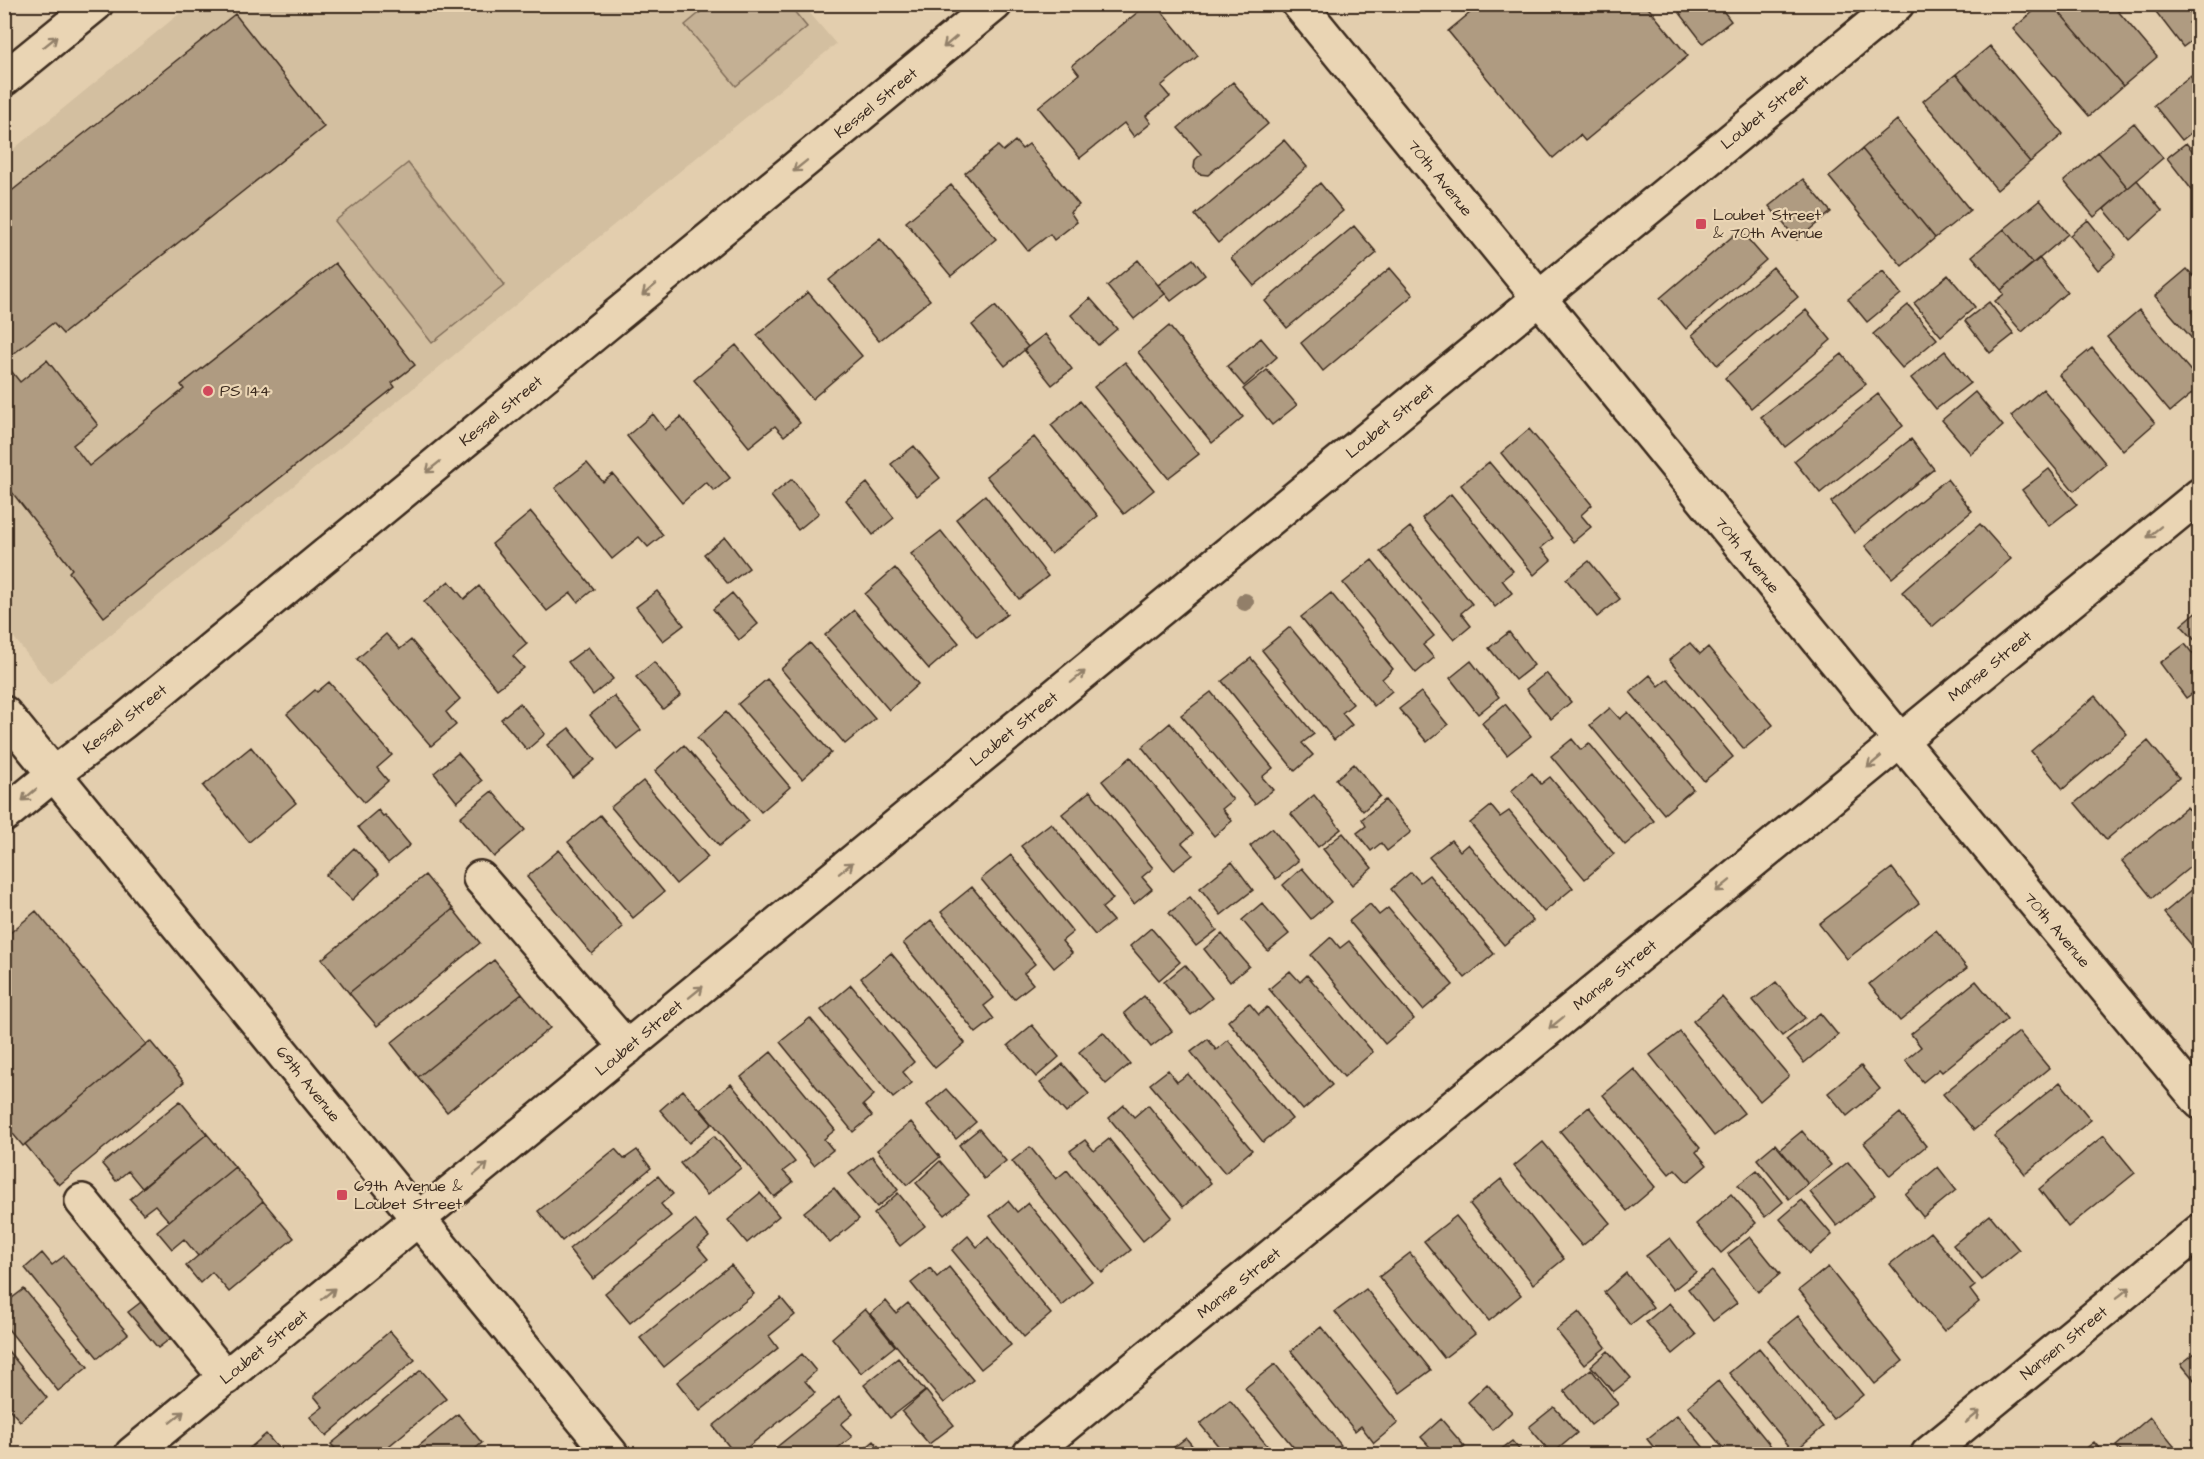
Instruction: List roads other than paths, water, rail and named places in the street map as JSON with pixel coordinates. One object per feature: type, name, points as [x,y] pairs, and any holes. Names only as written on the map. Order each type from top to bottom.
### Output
[{"type":"street","points":[[4,80],[96,4]]},
{"type":"street","name":"Kessel Street","points":[[4,815],[123,722],[995,4]]},
{"type":"street","name":"70th Avenue","points":[[1299,4],[1538,299],[2199,1102]]},
{"type":"street","name":"Loubet Street","points":[[132,1455],[1897,4]]},
{"type":"street","name":"Manse Street","points":[[1030,1455],[2199,495]]},
{"type":"street","name":"69th Avenue","points":[[4,713],[611,1455]]},
{"type":"street","points":[[480,879],[627,1048]]},
{"type":"street","points":[[82,1201],[226,1378]]},
{"type":"street","name":"Nansen Street","points":[[1928,1455],[2199,1231]]},
{"type":"place","name":"Loubet Street & 70th Avenue","points":[[1701,224]]},
{"type":"place","name":"PS 144","points":[[208,391]]},
{"type":"place","name":"69th Avenue & Loubet Street","points":[[342,1195]]}]
